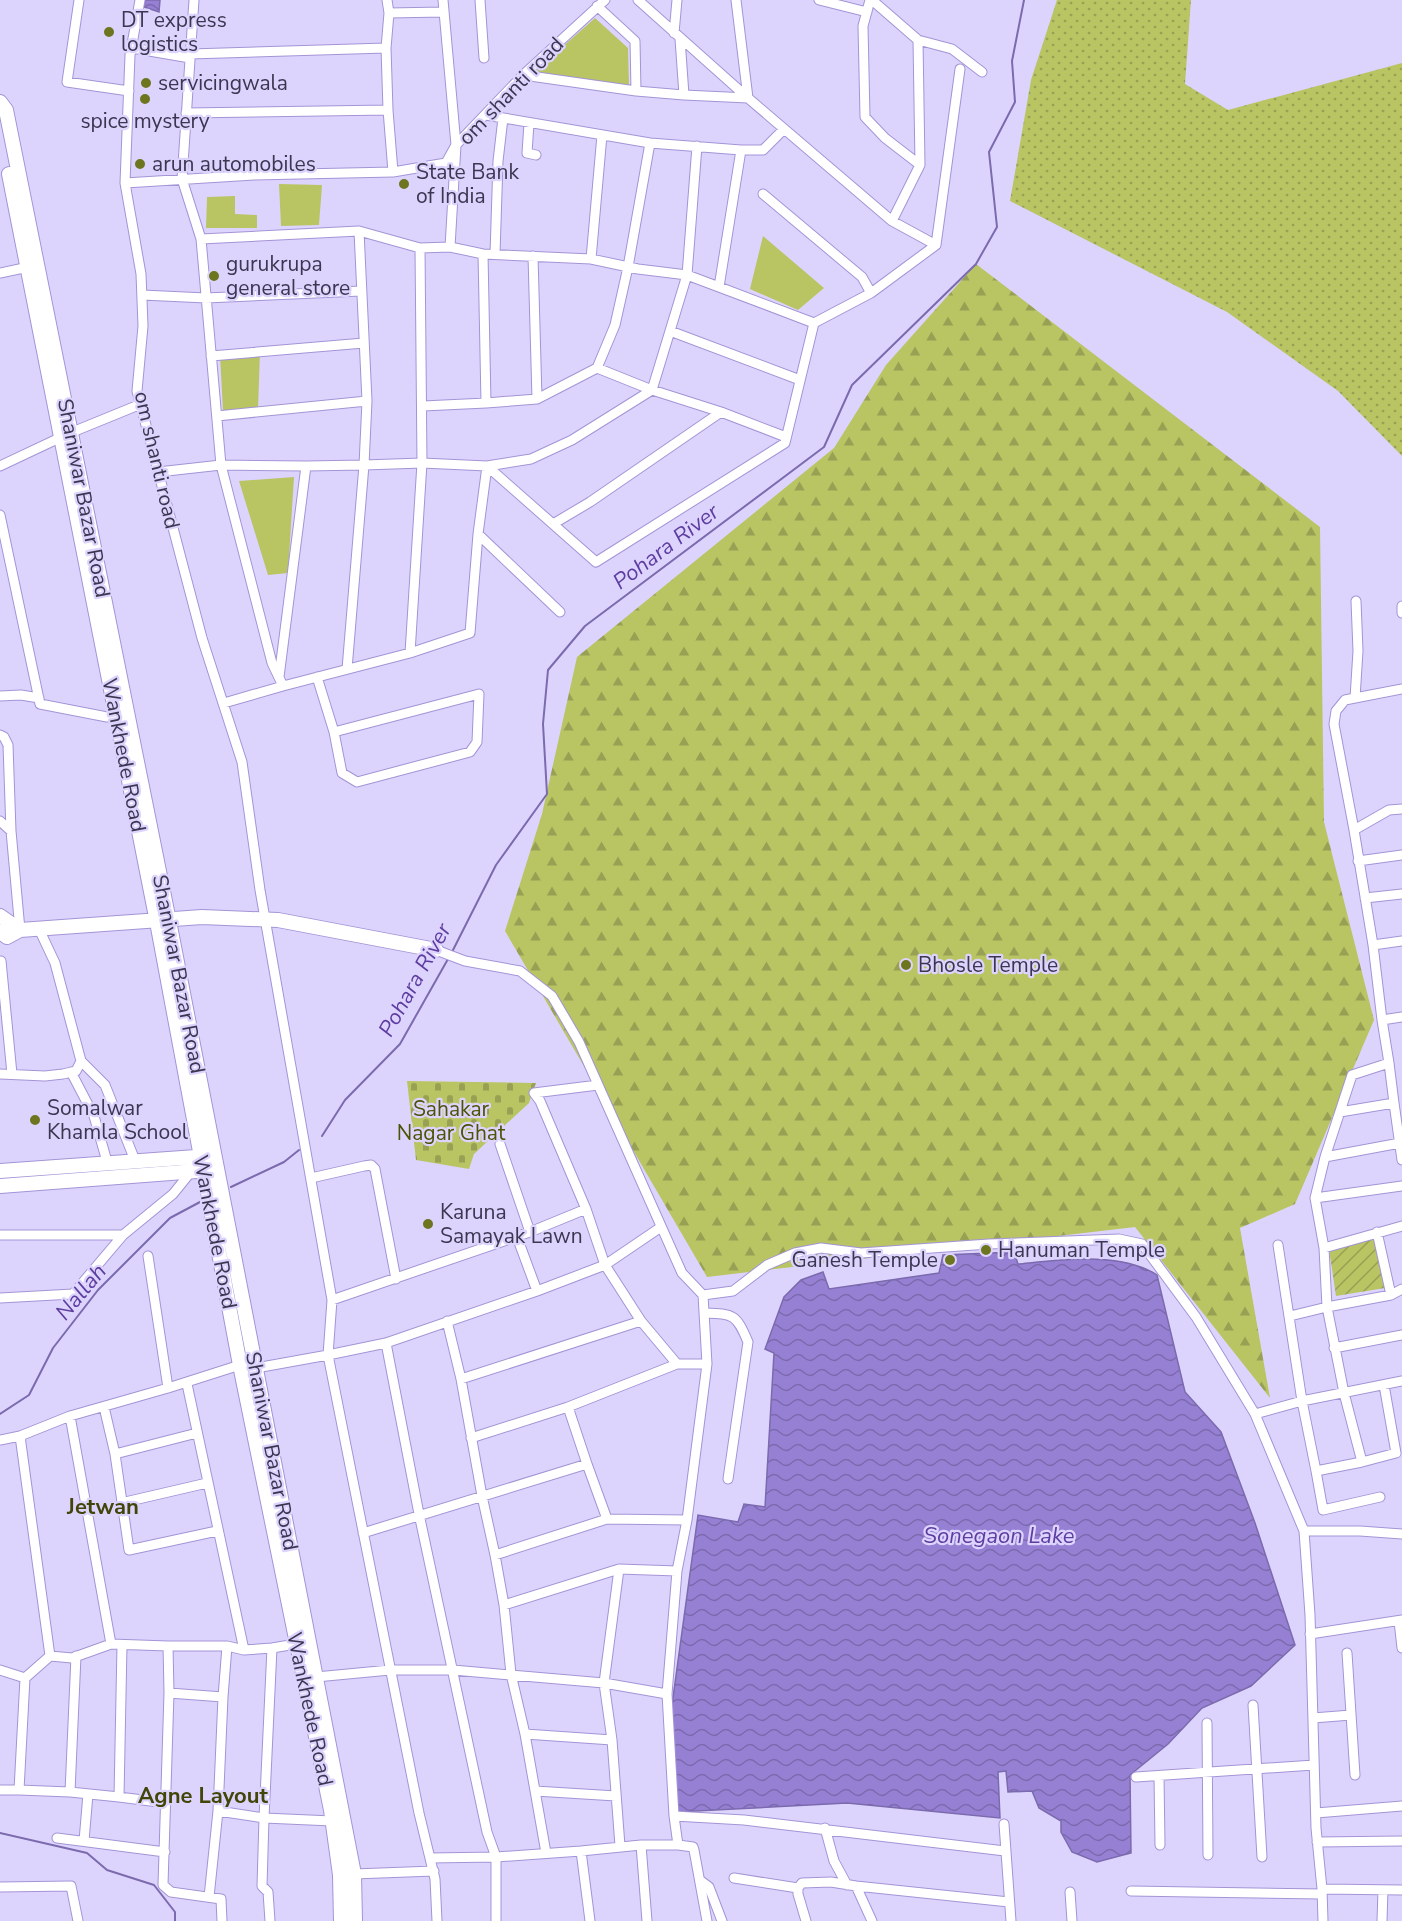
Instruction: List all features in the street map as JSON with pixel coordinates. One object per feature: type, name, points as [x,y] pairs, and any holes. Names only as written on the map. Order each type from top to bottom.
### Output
[{"type":"main road","points":[[0,102],[6,110],[32,266]]},
{"type":"main road","name":"Shaniwar Bazar Road","points":[[0,128],[32,266],[163,922]]},
{"type":"main road","name":"Wankhede Road","points":[[66,435],[116,716],[163,922],[240,1365],[303,1643],[340,1875],[342,1921]]},
{"type":"main road","points":[[0,916],[20,930]]},
{"type":"main road","points":[[0,932],[7,937],[20,930],[163,922],[202,917],[278,920],[436,950]]},
{"type":"main road","points":[[0,1172],[136,1163],[205,1165]]},
{"type":"main road","points":[[0,1186],[205,1165]]},
{"type":"main road","name":"Shaniwar Bazar Road","points":[[205,1165],[256,1368],[303,1643],[316,1677],[354,1874],[355,1921]]},
{"type":"street","points":[[79,0],[67,82],[129,91]]},
{"type":"street","points":[[125,183],[132,48],[140,0]]},
{"type":"street","points":[[194,0],[182,179],[201,239],[221,465],[272,663],[281,681]]},
{"type":"street","points":[[387,0],[389,13],[386,48],[388,110],[393,172]]},
{"type":"street","points":[[444,0],[443,12],[456,145],[450,247]]},
{"type":"street","points":[[480,0],[484,58]]},
{"type":"street","points":[[638,0],[748,98],[892,220],[936,245]]},
{"type":"street","points":[[677,0],[677,36],[684,95]]},
{"type":"street","points":[[736,0],[748,98]]},
{"type":"street","points":[[819,0],[867,12]]},
{"type":"street","points":[[920,165],[885,138],[865,117],[863,26],[871,0],[918,40],[952,49],[982,72]]},
{"type":"street","points":[[601,3],[635,41],[636,91]]},
{"type":"street","name":"om shanti road","points":[[438,1921],[434,1871],[419,1812],[328,1355],[332,1300],[266,920],[242,762],[202,638],[137,391],[143,326],[141,274],[125,183],[254,175],[393,172],[446,163],[456,145],[523,75],[601,3]]},
{"type":"street","points":[[389,13],[443,12]]},
{"type":"street","points":[[892,220],[920,165],[918,40]]},
{"type":"street","points":[[132,48],[190,56],[386,48]]},
{"type":"street","points":[[487,466],[596,562],[785,443],[814,323],[871,293],[936,245],[960,69]]},
{"type":"street","points":[[523,75],[636,91],[748,98]]},
{"type":"street","points":[[186,113],[388,110]]},
{"type":"street","points":[[486,115],[650,143],[741,150],[763,150],[784,129]]},
{"type":"street","points":[[495,254],[498,161],[503,118]]},
{"type":"street","points":[[529,123],[527,153],[536,155]]},
{"type":"street","points":[[591,259],[602,135]]},
{"type":"street","points":[[423,406],[537,399],[597,368],[615,324],[628,267],[650,143]]},
{"type":"street","points":[[158,472],[221,465],[306,466],[422,463],[487,466],[531,459],[572,440],[652,390],[687,275],[698,146]]},
{"type":"street","points":[[719,287],[741,150]]},
{"type":"street","points":[[763,194],[862,277],[871,293]]},
{"type":"street","points":[[201,239],[358,231],[420,248],[450,247],[483,254],[591,259],[628,267],[687,275],[814,323]]},
{"type":"street","points":[[347,669],[367,401],[358,231]]},
{"type":"street","points":[[410,652],[422,463],[420,248]]},
{"type":"street","points":[[483,254],[486,403]]},
{"type":"street","points":[[532,256],[537,399]]},
{"type":"street","points":[[0,273],[32,266]]},
{"type":"street","points":[[142,295],[206,298],[361,291]]},
{"type":"street","points":[[670,331],[800,380]]},
{"type":"street","points":[[211,356],[364,343]]},
{"type":"street","points":[[597,368],[652,390],[721,412],[786,437]]},
{"type":"street","points":[[217,416],[367,401]]},
{"type":"street","points":[[0,466],[66,435],[141,404]]},
{"type":"street","points":[[553,524],[590,502],[721,412]]},
{"type":"street","points":[[281,681],[306,466]]},
{"type":"street","points":[[224,703],[281,681],[317,677],[471,633],[478,534],[487,466]]},
{"type":"street","points":[[0,515],[3,541],[40,704],[107,717],[116,716]]},
{"type":"street","points":[[478,534],[560,612]]},
{"type":"street","points":[[1355,698],[1358,651],[1356,601]]},
{"type":"street","points":[[1402,606],[1402,613]]},
{"type":"street","points":[[317,677],[334,732],[342,773],[357,782],[470,752],[477,742],[479,694],[334,732]]},
{"type":"street","points":[[1402,689],[1345,700],[1336,711],[1334,724],[1373,945],[1402,1160]]},
{"type":"street","points":[[0,696],[21,695],[39,698]]},
{"type":"street","points":[[0,735],[4,737],[8,745],[11,831],[20,930]]},
{"type":"street","points":[[1354,830],[1389,810],[1402,809]]},
{"type":"street","points":[[0,821],[11,831]]},
{"type":"street","points":[[1358,861],[1402,855]]},
{"type":"street","points":[[1365,898],[1402,894]]},
{"type":"street","points":[[39,929],[55,963],[81,1061],[105,1085],[136,1163]]},
{"type":"street","points":[[1373,945],[1402,941]]},
{"type":"street","points":[[436,950],[465,960],[520,971],[552,996],[579,1042],[682,1273],[703,1294],[706,1364],[687,1520],[677,1571],[668,1694],[674,1816],[678,1845]]},
{"type":"street","points":[[1,961],[12,1074]]},
{"type":"street","points":[[1382,1020],[1402,1017]]},
{"type":"street","points":[[0,1074],[45,1076],[71,1072],[76,1071],[81,1061]]},
{"type":"street","points":[[1362,1462],[1334,1348],[1327,1307],[1324,1248],[1315,1198],[1325,1157],[1352,1075],[1389,1063]]},
{"type":"street","points":[[71,1072],[94,1116],[108,1165]]},
{"type":"street","points":[[598,1085],[534,1093],[540,1101],[586,1209],[605,1265],[641,1321],[677,1364]]},
{"type":"street","points":[[1340,1112],[1394,1103]]},
{"type":"street","points":[[500,1143],[530,1232]]},
{"type":"street","points":[[1325,1157],[1400,1143]]},
{"type":"street","points":[[0,1298],[73,1294],[123,1235],[205,1165]]},
{"type":"street","points":[[311,1178],[364,1166],[371,1166],[375,1169],[396,1279]]},
{"type":"street","points":[[1315,1198],[1402,1186]]},
{"type":"street","points":[[332,1300],[517,1237],[586,1209]]},
{"type":"street","points":[[1324,1248],[1402,1226]]},
{"type":"street","points":[[256,1368],[386,1343],[537,1291],[605,1265],[661,1227]]},
{"type":"street","points":[[1377,1232],[1391,1295]]},
{"type":"street","points":[[0,1235],[123,1235]]},
{"type":"street","points":[[517,1237],[537,1291]]},
{"type":"street","points":[[703,1294],[733,1291],[767,1265],[795,1253],[821,1248],[861,1253],[989,1244],[1119,1239],[1142,1244],[1196,1317],[1255,1414],[1304,1531],[1317,1842],[1323,1921]]},
{"type":"street","points":[[1278,1245],[1302,1401],[1323,1510],[1380,1497]]},
{"type":"street","points":[[147,1256],[168,1389]]},
{"type":"street","points":[[1290,1316],[1391,1295],[1402,1289]]},
{"type":"street","points":[[704,1313],[728,1314],[740,1322],[748,1342],[728,1479]]},
{"type":"street","points":[[447,1321],[461,1379],[495,1555],[504,1605],[511,1674],[525,1734],[546,1853]]},
{"type":"street","points":[[461,1379],[641,1321]]},
{"type":"street","points":[[1334,1348],[1402,1335]]},
{"type":"street","points":[[386,1343],[419,1514],[487,1832],[496,1857],[496,1921]]},
{"type":"street","points":[[471,1438],[568,1407],[677,1364],[706,1364]]},
{"type":"street","points":[[0,1440],[20,1436],[70,1416],[187,1384],[240,1365]]},
{"type":"street","points":[[1255,1414],[1302,1401],[1402,1381]]},
{"type":"street","points":[[187,1384],[244,1650]]},
{"type":"street","points":[[1316,1471],[1395,1454],[1384,1385]]},
{"type":"street","points":[[104,1407],[129,1550],[217,1531]]},
{"type":"street","points":[[568,1407],[607,1519]]},
{"type":"street","points":[[70,1416],[111,1644]]},
{"type":"street","points":[[114,1454],[197,1433]]},
{"type":"street","points":[[20,1436],[50,1656]]},
{"type":"street","points":[[363,1533],[587,1464]]},
{"type":"street","points":[[122,1503],[207,1483]]},
{"type":"street","points":[[495,1555],[607,1519],[687,1520]]},
{"type":"street","points":[[1304,1531],[1402,1534]]},
{"type":"street","points":[[504,1605],[619,1569],[677,1571]]},
{"type":"street","points":[[619,1569],[604,1683],[612,1740],[620,1846]]},
{"type":"street","points":[[1310,1634],[1400,1621],[1402,1648]]},
{"type":"street","points":[[19,1790],[25,1678],[50,1656],[72,1658],[111,1644],[227,1646],[244,1650],[303,1643]]},
{"type":"street","points":[[119,1797],[122,1645]]},
{"type":"street","points":[[168,1646],[164,1885],[167,1890],[221,1899],[222,1921]]},
{"type":"street","points":[[209,1898],[218,1811],[227,1646]]},
{"type":"street","points":[[270,1921],[268,1892],[262,1886],[272,1648]]},
{"type":"street","points":[[1347,1653],[1355,1775]]},
{"type":"street","points":[[69,1792],[76,1656]]},
{"type":"street","points":[[0,1670],[25,1678]]},
{"type":"street","points":[[316,1677],[390,1670],[453,1670],[604,1683],[668,1694]]},
{"type":"street","points":[[169,1693],[223,1697]]},
{"type":"street","points":[[1253,1705],[1262,1857]]},
{"type":"street","points":[[1313,1718],[1351,1715]]},
{"type":"street","points":[[1207,1724],[1208,1855]]},
{"type":"street","points":[[525,1734],[612,1740]]},
{"type":"street","points":[[1136,1778],[1314,1765]]},
{"type":"street","points":[[1159,1776],[1160,1845]]},
{"type":"street","points":[[0,1790],[69,1792],[166,1803]]},
{"type":"street","points":[[535,1791],[616,1796]]},
{"type":"street","points":[[84,1840],[88,1794]]},
{"type":"street","points":[[1316,1813],[1402,1806]]},
{"type":"street","points":[[218,1811],[264,1818],[332,1821]]},
{"type":"street","points":[[674,1816],[825,1828],[1005,1851]]},
{"type":"street","points":[[1004,1824],[1011,1921]]},
{"type":"street","points":[[825,1828],[834,1861],[872,1921]]},
{"type":"street","points":[[57,1838],[165,1852]]},
{"type":"street","points":[[1317,1842],[1402,1840]]},
{"type":"street","points":[[430,1858],[496,1857],[641,1845],[693,1847],[707,1921]]},
{"type":"street","points":[[641,1845],[647,1921]]},
{"type":"street","points":[[581,1851],[590,1921]]},
{"type":"street","points":[[354,1874],[434,1871]]},
{"type":"street","points":[[734,1878],[798,1888]]},
{"type":"street","points":[[701,1881],[710,1887],[722,1921]]},
{"type":"street","points":[[806,1921],[798,1894],[798,1888],[802,1883],[831,1882],[1009,1902]]},
{"type":"street","points":[[0,1887],[71,1886],[78,1921]]},
{"type":"street","points":[[1382,1921],[1383,1890]]},
{"type":"street","points":[[1131,1891],[1402,1890]]},
{"type":"street","points":[[1070,1892],[1072,1921]]},
{"type":"green space","points":[[1057,0],[1191,0],[1185,84],[1228,110],[1402,63],[1402,456],[1338,391],[1227,312],[1010,201],[1031,80]]},
{"type":"green space","points":[[595,18],[628,48],[629,85],[533,73]]},
{"type":"green space","points":[[279,184],[322,185],[319,225],[281,226]]},
{"type":"green space","points":[[235,196],[235,214],[257,215],[257,228],[206,228],[207,197]]},
{"type":"green space","points":[[763,236],[824,288],[798,310],[750,289]]},
{"type":"green space","points":[[976,264],[1320,527],[1324,822],[1374,1020],[1295,1204],[1240,1228],[1270,1398],[1135,1227],[707,1277],[505,931],[542,814],[577,657],[834,448],[886,365]]},
{"type":"green space","points":[[260,352],[258,409],[223,411],[220,355]]},
{"type":"green space","points":[[294,477],[288,573],[268,575],[239,481]]},
{"type":"green space","name":"Sahakar Nagar Ghat","points":[[407,1081],[536,1083],[529,1103],[474,1154],[469,1169],[416,1160]]},
{"type":"green space","points":[[1374,1238],[1385,1288],[1336,1296],[1329,1249]]},
{"type":"water","points":[[145,0],[160,0],[159,12],[144,7]]},
{"type":"water","name":"Sonegaon Lake","points":[[1014,1252],[1018,1264],[1071,1259],[1108,1260],[1142,1267],[1157,1275],[1185,1392],[1221,1432],[1255,1523],[1295,1645],[1251,1686],[1202,1708],[1168,1744],[1130,1775],[1131,1853],[1097,1862],[1072,1852],[1061,1832],[1061,1821],[1039,1808],[1032,1791],[1008,1792],[1006,1771],[998,1772],[1000,1818],[847,1803],[677,1812],[672,1705],[698,1515],[738,1522],[744,1504],[765,1507],[774,1353],[765,1349],[784,1297],[801,1280],[823,1272],[829,1289],[939,1273],[943,1255]]},
{"type":"waterway","name":"Pohara River","points":[[451,954],[496,865],[547,794],[543,724],[548,670],[585,626],[824,447],[852,385],[976,264],[997,227],[989,152],[1015,102],[1012,61],[1024,0]]},
{"type":"waterway","name":"Pohara River","points":[[322,1136],[345,1100],[400,1044],[448,959]]},
{"type":"waterway","name":"Nallah","points":[[231,1187],[284,1162],[299,1150]]},
{"type":"waterway","name":"Nallah","points":[[0,1414],[29,1395],[53,1348],[98,1290],[170,1218],[200,1202]]},
{"type":"waterway","points":[[0,1833],[87,1853],[107,1870],[154,1885],[175,1912],[175,1921]]},
{"type":"place","name":"DT express logistics","points":[[109,32]]},
{"type":"place","name":"servicingwala","points":[[146,83]]},
{"type":"place","name":"spice mystery","points":[[145,99]]},
{"type":"place","name":"arun automobiles","points":[[140,164]]},
{"type":"place","name":"State Bank of India","points":[[404,184]]},
{"type":"place","name":"gurukrupa general store","points":[[214,276]]},
{"type":"place","name":"Bhosle Temple","points":[[906,965]]},
{"type":"place","name":"Somalwar Khamla School","points":[[35,1120]]},
{"type":"place","name":"Karuna Samayak Lawn","points":[[428,1224]]},
{"type":"place","name":"Hanuman Temple","points":[[986,1250]]},
{"type":"place","name":"Ganesh Temple","points":[[950,1260]]},
{"type":"district","name":"Jetwan","points":[[103,1507]]},
{"type":"district","name":"Agne Layout","points":[[203,1796]]}]
